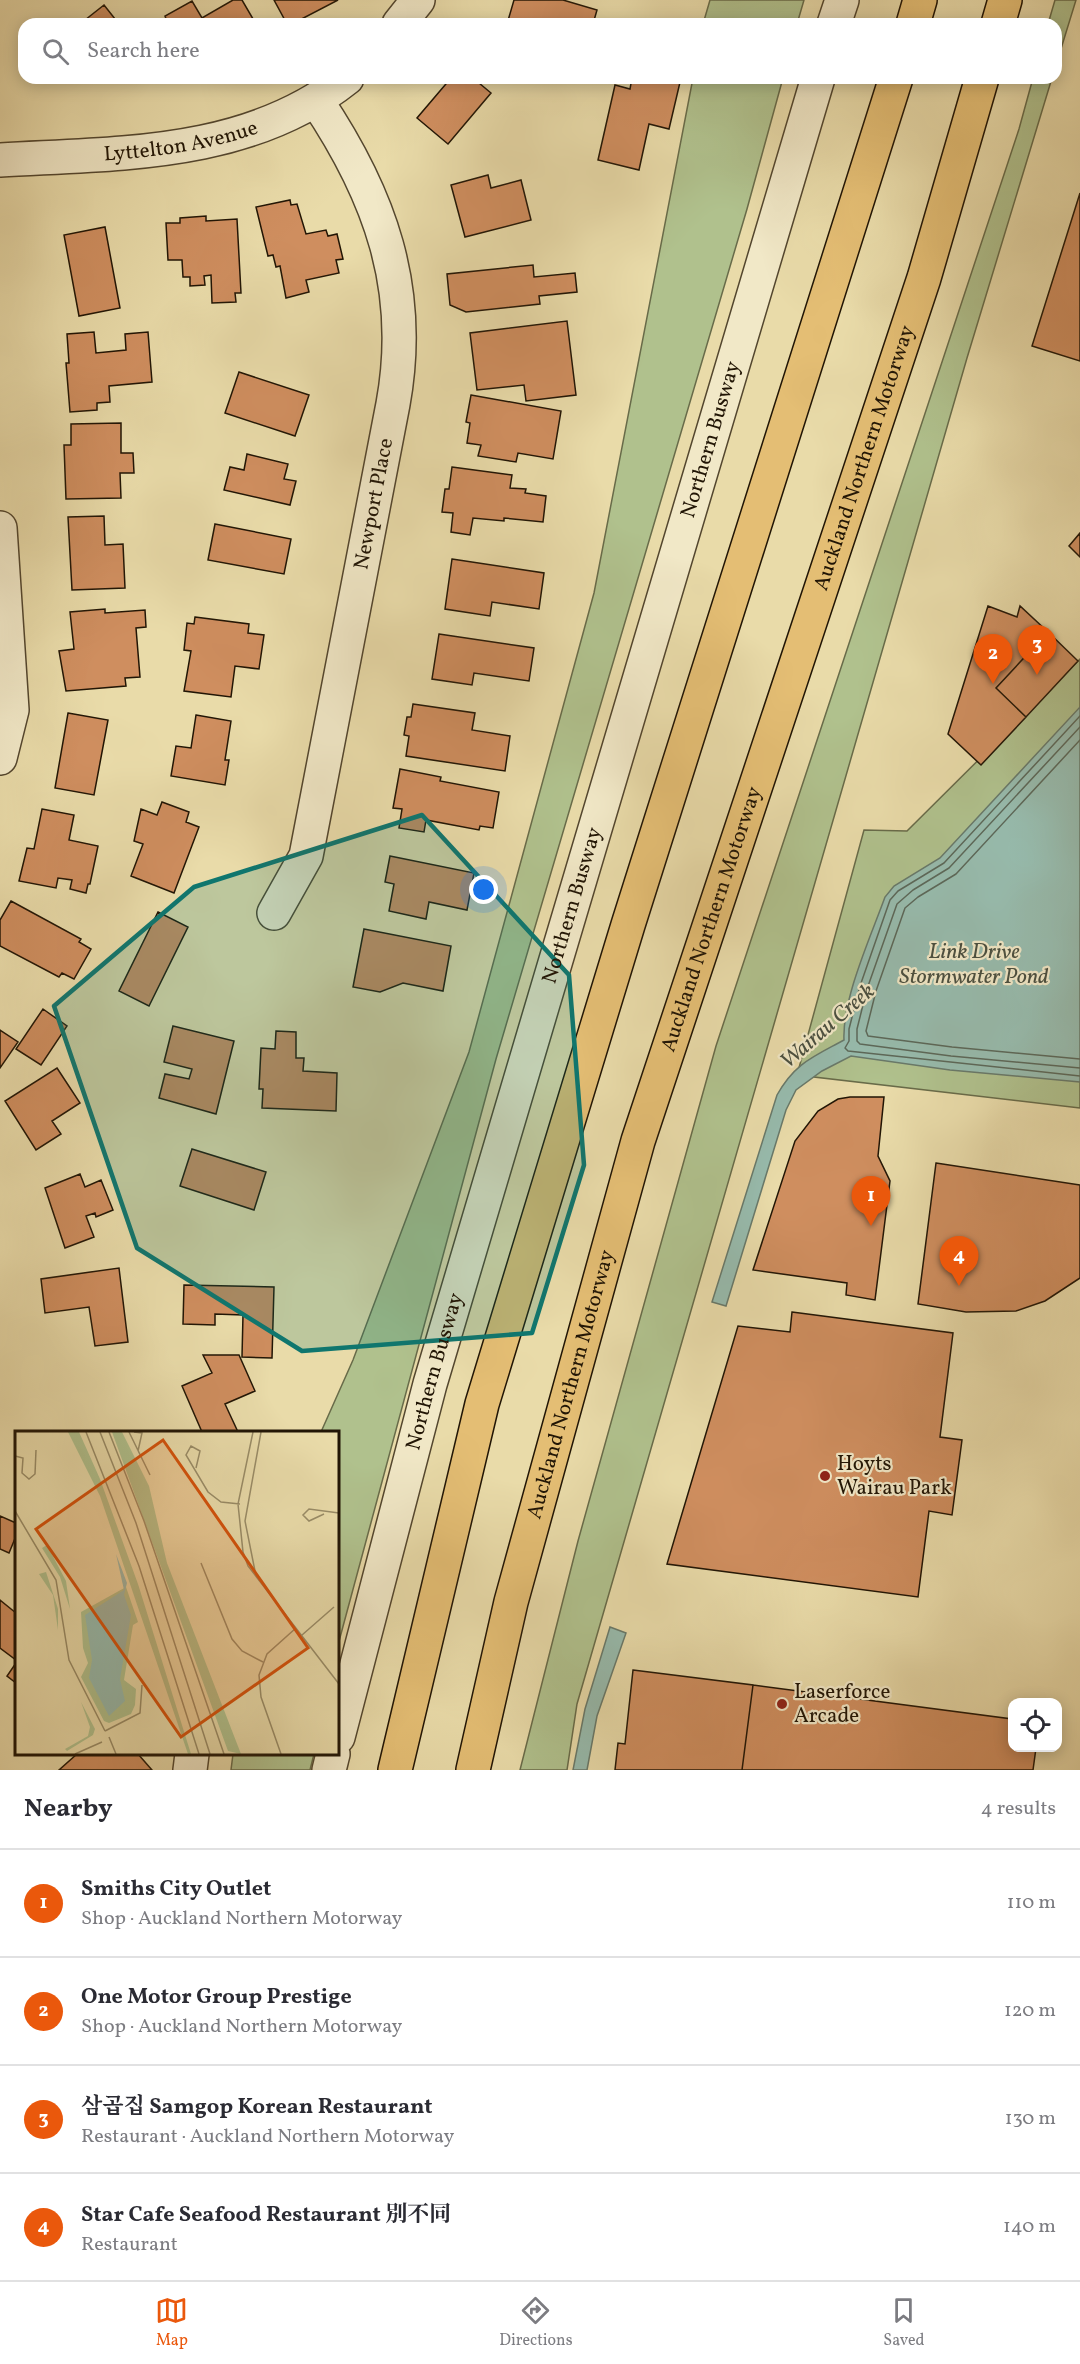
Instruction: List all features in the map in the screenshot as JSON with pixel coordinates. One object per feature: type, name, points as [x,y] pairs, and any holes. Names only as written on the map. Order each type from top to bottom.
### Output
[{"type":"highway","points":[[915,18],[920,0]]},
{"type":"highway","points":[[1000,18],[1005,0]]},
{"type":"highway","points":[[395,1770],[482,1404],[625,936],[894,84]]},
{"type":"highway","name":"Auckland Northern Motorway","points":[[473,1770],[511,1602],[639,1142],[924,278],[980,84]]},
{"type":"street","points":[[404,18],[418,0]]},
{"type":"street","points":[[836,18],[842,0]]},
{"type":"street","name":"Lyttelton Avenue","points":[[0,160],[146,152],[202,144],[258,129],[316,100],[339,84]]},
{"type":"street","name":"Northern Busway","points":[[339,1733],[430,1384],[816,84]]},
{"type":"street","name":"Newport Place","points":[[274,913],[306,856],[393,404],[400,353],[399,303],[388,247],[368,192],[354,163],[316,100]]},
{"type":"street","points":[[0,528],[3,635],[12,710],[0,758]]},
{"type":"street","points":[[190,1770],[192,1755]]},
{"type":"street","points":[[329,1770],[333,1755]]},
{"type":"highlighted area","points":[[422,815],[569,975],[584,1165],[532,1333],[302,1351],[137,1248],[54,1006],[194,887]]},
{"type":"green space","points":[[710,0],[804,0],[799,18],[705,18]]},
{"type":"green space","points":[[1055,0],[1076,0],[1062,46],[1062,18],[1050,18]]},
{"type":"green space","points":[[692,84],[781,84],[747,209],[496,1059],[339,1641],[339,1431],[321,1431],[353,1360],[469,1052],[594,593]]},
{"type":"green space","points":[[1031,84],[1050,84],[967,358],[577,1704],[567,1770],[520,1770],[578,1541],[716,1046],[1019,129]]},
{"type":"green space","name":"Link Drive Stormwater Pond","points":[[1080,659],[1080,1108],[797,1075],[864,830],[907,831]]},
{"type":"green space","points":[[233,1755],[314,1755],[310,1770],[231,1770]]},
{"type":"water","name":"Link Drive Stormwater Pond","points":[[1080,707],[1080,1082],[950,1070],[851,1056],[822,1071],[796,1090],[786,1110],[726,1306],[712,1302],[777,1095],[798,1068],[814,1056],[844,1040],[852,987],[885,897],[894,886],[940,858]]},
{"type":"water","points":[[610,1627],[626,1633],[597,1716],[587,1770],[573,1770],[585,1709]]},
{"type":"building","points":[[233,0],[242,0],[252,18],[202,18]]},
{"type":"building","points":[[274,0],[338,0],[304,18],[284,18]]},
{"type":"building","points":[[514,0],[563,0],[597,10],[595,18],[509,18]]},
{"type":"building","points":[[192,1],[202,18],[166,18],[165,16]]},
{"type":"building","points":[[104,5],[114,18],[88,18]]},
{"type":"building","points":[[446,84],[480,84],[491,93],[448,144],[417,118]]},
{"type":"building","points":[[631,84],[680,84],[669,129],[649,124],[639,170],[598,160],[615,85],[630,89]]},
{"type":"building","points":[[488,175],[491,188],[521,180],[531,220],[465,237],[451,185]]},
{"type":"building","points":[[1080,193],[1080,361],[1032,346]]},
{"type":"building","points":[[290,200],[291,205],[297,204],[306,234],[326,230],[328,236],[337,234],[343,259],[336,260],[339,273],[306,280],[309,292],[286,298],[280,266],[276,267],[273,255],[268,256],[256,207]]},
{"type":"building","points":[[206,216],[206,221],[237,219],[241,293],[235,293],[236,302],[212,303],[211,275],[204,276],[205,285],[190,286],[190,277],[183,277],[182,260],[168,260],[166,223],[180,223],[180,218]]},
{"type":"building","points":[[105,227],[120,308],[79,316],[64,235]]},
{"type":"building","points":[[533,265],[534,277],[575,273],[577,292],[539,296],[540,304],[466,312],[450,305],[447,274]]},
{"type":"building","points":[[567,321],[576,395],[526,401],[524,385],[477,390],[470,333]]},
{"type":"building","points":[[94,332],[96,353],[126,350],[125,334],[148,332],[152,382],[109,386],[110,402],[97,403],[97,410],[70,412],[66,363],[69,363],[67,334]]},
{"type":"building","points":[[239,372],[309,395],[295,436],[225,413]]},
{"type":"building","points":[[471,395],[561,411],[553,459],[518,453],[516,462],[478,456],[481,445],[467,443],[470,423],[466,422]]},
{"type":"building","points":[[121,423],[121,453],[133,453],[134,473],[120,473],[121,498],[66,499],[64,445],[71,445],[71,424]]},
{"type":"building","points":[[247,454],[288,464],[284,479],[296,481],[290,505],[224,490],[230,467],[244,470]]},
{"type":"building","points":[[452,467],[512,475],[510,488],[526,489],[525,493],[546,496],[543,522],[473,518],[470,535],[451,532],[453,513],[442,512],[445,489],[449,489]]},
{"type":"building","points":[[104,516],[105,545],[123,544],[125,588],[72,590],[68,517]]},
{"type":"building","points":[[215,524],[291,539],[284,574],[208,560]]},
{"type":"building","points":[[1080,533],[1080,557],[1069,546]]},
{"type":"building","points":[[452,559],[544,573],[539,609],[492,602],[490,616],[445,609]]},
{"type":"building","points":[[988,606],[1017,617],[1020,606],[1048,632],[996,688],[1026,717],[981,765],[948,734]]},
{"type":"building","points":[[105,609],[105,613],[145,610],[146,627],[136,628],[140,677],[125,678],[126,686],[66,691],[59,651],[74,649],[70,612]]},
{"type":"building","points":[[195,617],[249,624],[248,633],[264,635],[259,669],[235,666],[231,697],[184,691],[191,651],[184,650],[187,623],[194,624]]},
{"type":"building","points":[[1048,632],[1078,661],[1026,717],[996,688]]},
{"type":"building","points":[[439,634],[534,648],[529,681],[474,673],[472,685],[432,679]]},
{"type":"building","points":[[413,704],[475,713],[472,730],[510,736],[505,771],[406,756],[409,736],[404,735],[407,717],[411,717]]},
{"type":"building","points":[[68,713],[108,720],[94,795],[55,788]]},
{"type":"building","points":[[196,715],[231,721],[225,760],[229,760],[225,785],[171,776],[176,746],[191,748]]},
{"type":"building","points":[[400,769],[441,777],[440,781],[499,792],[493,828],[480,826],[479,830],[426,820],[424,832],[399,828],[402,809],[393,808]]},
{"type":"building","points":[[162,802],[189,812],[186,822],[199,827],[174,893],[131,876],[143,844],[134,841],[141,809],[157,815]]},
{"type":"building","points":[[42,809],[74,815],[69,840],[98,846],[86,893],[70,889],[72,880],[58,878],[56,888],[19,881],[27,848],[34,849]]},
{"type":"building","points":[[390,856],[474,873],[467,910],[429,902],[426,919],[389,911],[394,884],[385,882]]},
{"type":"building","points":[[11,901],[81,939],[79,942],[91,949],[74,979],[62,973],[59,977],[0,946],[0,920]]},
{"type":"building","points":[[158,912],[188,927],[149,1006],[119,991]]},
{"type":"building","points":[[364,929],[451,946],[443,991],[403,983],[380,992],[353,987]]},
{"type":"building","points":[[43,1009],[67,1026],[41,1065],[16,1049]]},
{"type":"building","points":[[173,1026],[234,1041],[216,1114],[159,1098],[165,1074],[189,1079],[192,1069],[164,1062]]},
{"type":"building","points":[[0,1030],[18,1042],[0,1068]]},
{"type":"building","points":[[276,1031],[296,1032],[296,1058],[304,1058],[303,1071],[337,1073],[336,1111],[262,1108],[263,1089],[259,1089],[261,1048],[275,1049]]},
{"type":"building","points":[[57,1068],[80,1103],[52,1121],[61,1134],[36,1150],[5,1101]]},
{"type":"building","points":[[884,1097],[878,1156],[890,1181],[875,1300],[846,1295],[847,1283],[753,1270],[795,1141],[818,1111],[838,1099]]},
{"type":"building","points":[[192,1149],[266,1172],[254,1210],[180,1186]]},
{"type":"building","points":[[936,1163],[1080,1185],[1080,1278],[1045,1301],[1016,1311],[966,1312],[918,1304]]},
{"type":"building","points":[[80,1174],[85,1187],[101,1180],[113,1210],[96,1217],[95,1213],[86,1216],[94,1237],[65,1248],[45,1188]]},
{"type":"building","points":[[119,1268],[128,1342],[95,1346],[89,1307],[45,1313],[41,1279]]},
{"type":"building","points":[[184,1285],[274,1287],[272,1358],[242,1357],[243,1315],[215,1314],[215,1325],[183,1324]]},
{"type":"building","name":"Hoyts Wairau Park","points":[[792,1312],[953,1333],[940,1437],[962,1440],[952,1515],[929,1511],[918,1597],[667,1564],[738,1326],[790,1332]]},
{"type":"building","points":[[203,1355],[239,1355],[255,1391],[225,1404],[238,1431],[202,1431],[182,1386],[212,1373]]},
{"type":"building","points":[[0,1516],[15,1523],[15,1538],[9,1553],[0,1549]]},
{"type":"building","points":[[0,1600],[15,1612],[15,1659],[0,1648]]},
{"type":"building","points":[[15,1664],[15,1682],[7,1676]]},
{"type":"building","points":[[633,1670],[753,1685],[742,1770],[615,1770],[618,1743],[625,1744]]},
{"type":"building","points":[[753,1685],[1008,1718],[1008,1752],[1035,1752],[1033,1770],[742,1770]]},
{"type":"building","points":[[76,1755],[139,1755],[152,1770],[59,1770]]},
{"type":"place","name":"삼곱집 Samgop Korean Restaurant","points":[[1037,675]]},
{"type":"place","name":"One Motor Group Prestige","points":[[993,684]]},
{"type":"place","name":"Smiths City Outlet","points":[[871,1226]]},
{"type":"place","name":"Star Cafe Seafood Restaurant 別不同","points":[[959,1286]]},
{"type":"place","name":"Hoyts Wairau Park","points":[[825,1476]]},
{"type":"place","name":"Laserforce Arcade","points":[[782,1704]]},
{"type":"water label","name":"Wairau Creek","points":[[828,1027]]}]
